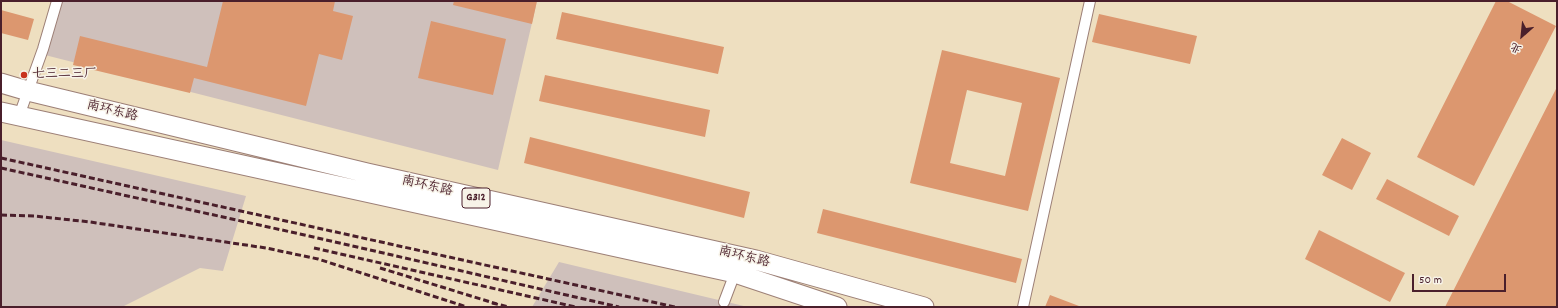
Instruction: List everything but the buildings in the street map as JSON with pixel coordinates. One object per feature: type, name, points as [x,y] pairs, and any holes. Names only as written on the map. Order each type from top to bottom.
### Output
[{"type":"highway","name":"南环东路","points":[[1,83],[28,91],[367,173],[756,260],[924,307]]},
{"type":"highway","name":"南环东路","points":[[1,112],[735,273],[837,307]]},
{"type":"street","points":[[19,116],[57,1]]},
{"type":"street","points":[[1023,307],[1090,1]]},
{"type":"street","points":[[724,302],[735,273]]},
{"type":"shaded area","points":[[51,1],[537,1],[498,170],[41,54]]},
{"type":"shaded area","points":[[1,140],[246,196],[223,271],[200,268],[122,307],[1,307]]},
{"type":"shaded area","points":[[559,262],[748,307],[532,307]]},
{"type":"railway","points":[[1,158],[675,307]]},
{"type":"railway","points":[[1,168],[309,236],[619,307]]},
{"type":"railway","points":[[1,215],[34,216],[90,222],[266,248],[318,259],[467,307]]},
{"type":"railway","points":[[314,248],[576,307]]},
{"type":"railway","points":[[380,268],[497,304]]},
{"type":"railway","points":[[492,303],[509,307]]},
{"type":"place","name":"七三二三厂","points":[[24,75]]}]
